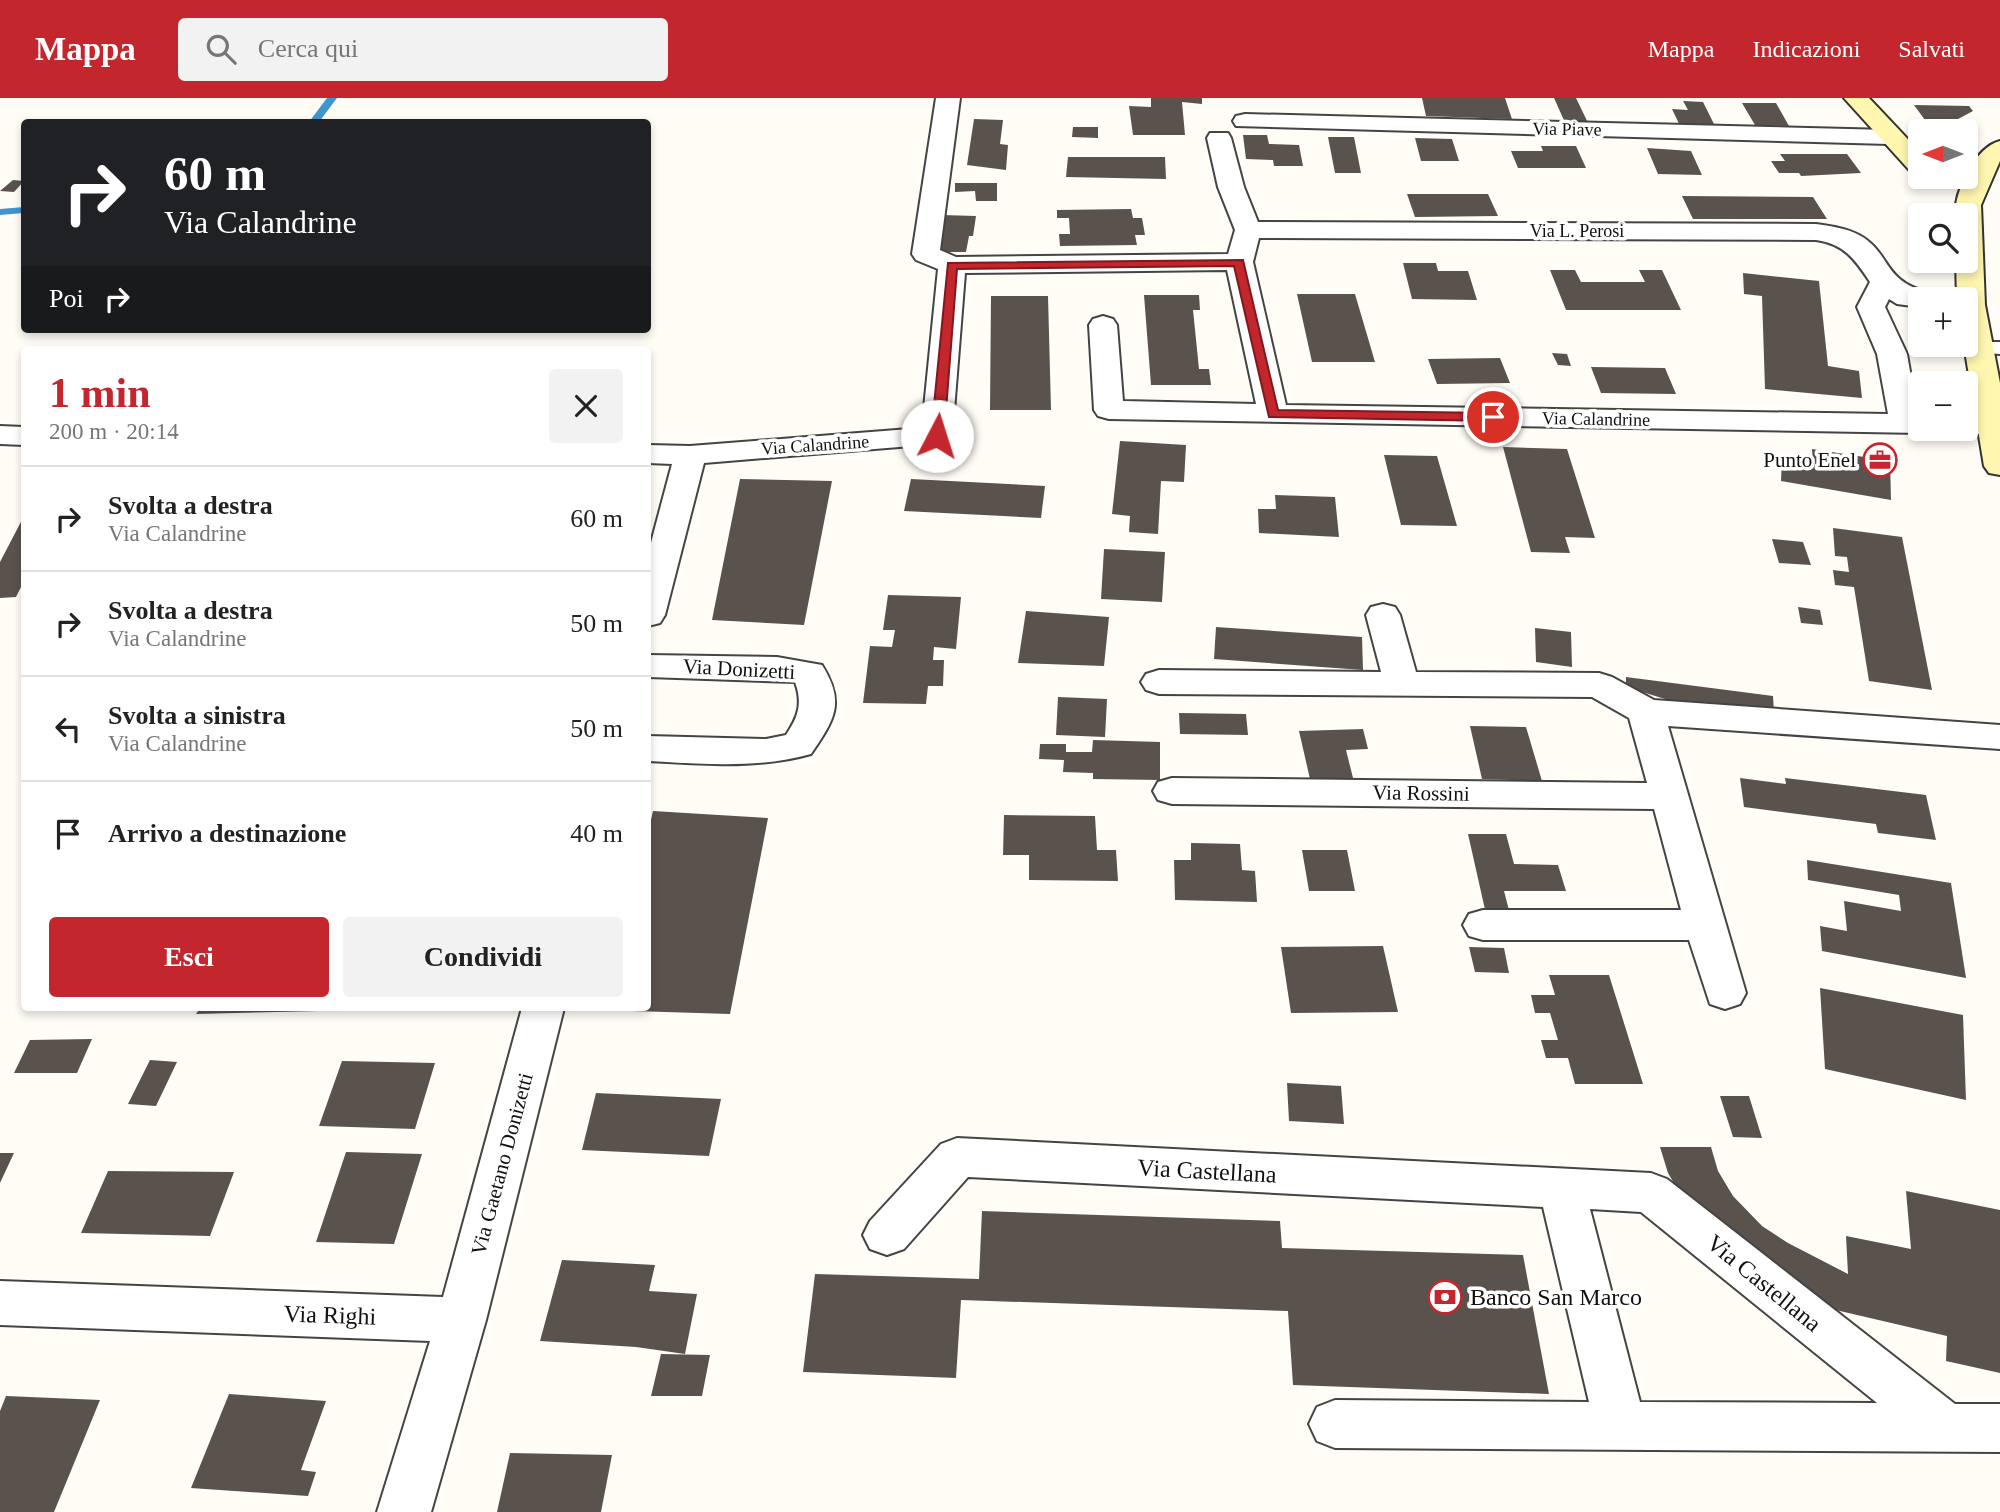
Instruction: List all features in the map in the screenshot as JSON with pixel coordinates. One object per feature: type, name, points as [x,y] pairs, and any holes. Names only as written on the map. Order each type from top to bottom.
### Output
[{"type":"street","points":[[948,98],[926,254],[952,265],[1239,262]]},
{"type":"street","points":[[1856,98],[1889,137],[1908,155]]},
{"type":"street","name":"Via Piave","points":[[1245,121],[1889,137]]},
{"type":"street","points":[[1219,138],[1231,187],[1248,230],[1239,262],[1273,414]]},
{"type":"street","points":[[1978,178],[1988,159],[2000,148]]},
{"type":"street","points":[[1942,189],[1964,287]]},
{"type":"street","name":"Via L. Perosi","points":[[1248,230],[1816,232],[1840,235],[1858,244],[1884,282]]},
{"type":"street","name":"Via Calandrine","points":[[651,454],[690,455],[937,436],[952,265]]},
{"type":"street","points":[[1908,298],[1884,282],[1871,307],[1892,354],[1908,409]]},
{"type":"street","name":"Via Calandrine","points":[[1103,325],[1109,410],[1908,423]]},
{"type":"street","points":[[1978,325],[1990,348],[1978,425],[2000,466]]},
{"type":"street","points":[[0,435],[21,436]]},
{"type":"street","points":[[651,604],[690,455]]},
{"type":"street","points":[[1383,615],[1402,685]]},
{"type":"street","name":"Via Donizetti","points":[[651,666],[777,668],[809,673],[820,692],[815,720],[799,745],[766,752],[651,750]]},
{"type":"street","points":[[1159,682],[1599,685],[1646,712],[2000,737]]},
{"type":"street","points":[[1646,712],[1725,993]]},
{"type":"street","name":"Via Rossini","points":[[1172,791],[1670,796]]},
{"type":"street","points":[[1483,925],[1705,925]]},
{"type":"street","name":"Via Gaetano Donizetti","points":[[461,1320],[542,1011]]},
{"type":"street","name":"Via Castellana","points":[[887,1235],[957,1157],[1651,1193],[1946,1429]]},
{"type":"street","points":[[1562,1189],[1620,1424]]},
{"type":"street","name":"Via Righi","points":[[0,1303],[461,1320]]},
{"type":"street","points":[[404,1512],[461,1320]]},
{"type":"street","points":[[1335,1424],[1620,1424],[2000,1429]]},
{"type":"building","points":[[1151,98],[1202,98],[1202,104],[1182,102],[1185,135],[1133,135],[1129,106],[1151,107]]},
{"type":"building","points":[[1422,98],[1505,98],[1512,119],[1426,116]]},
{"type":"building","points":[[1554,98],[1576,98],[1590,127],[1567,127]]},
{"type":"building","points":[[1683,101],[1703,102],[1717,130],[1682,130],[1672,109],[1688,110]]},
{"type":"building","points":[[1742,103],[1776,103],[1789,126],[1755,125]]},
{"type":"building","points":[[1914,105],[1969,106],[1973,111],[1958,119],[1924,119]]},
{"type":"building","points":[[974,119],[1003,120],[1000,144],[1008,145],[1006,170],[967,165]]},
{"type":"building","points":[[1073,127],[1098,127],[1098,138],[1072,137]]},
{"type":"building","points":[[1243,135],[1267,135],[1269,144],[1299,145],[1303,166],[1274,166],[1273,160],[1246,159]]},
{"type":"building","points":[[1328,137],[1354,137],[1361,173],[1335,173]]},
{"type":"building","points":[[1415,138],[1452,139],[1459,161],[1421,161]]},
{"type":"building","points":[[1541,146],[1576,146],[1586,168],[1518,168],[1511,151],[1543,151]]},
{"type":"building","points":[[1647,148],[1691,151],[1702,175],[1658,174]]},
{"type":"building","points":[[1780,154],[1847,154],[1861,173],[1801,176],[1799,173],[1779,173],[1771,161],[1785,161]]},
{"type":"building","points":[[1068,157],[1165,157],[1166,179],[1066,177]]},
{"type":"building","points":[[13,180],[21,181],[14,192],[0,191]]},
{"type":"building","points":[[955,183],[997,183],[997,201],[976,201],[975,191],[955,192]]},
{"type":"building","points":[[1407,194],[1488,194],[1498,216],[1415,217]]},
{"type":"building","points":[[1682,196],[1813,197],[1827,219],[1693,219]]},
{"type":"building","points":[[1131,209],[1133,218],[1142,218],[1145,235],[1135,235],[1137,245],[1060,246],[1059,234],[1070,234],[1069,218],[1057,218],[1057,210]]},
{"type":"building","points":[[942,215],[976,216],[973,236],[969,236],[966,252],[936,252]]},
{"type":"building","points":[[1403,263],[1436,263],[1438,271],[1468,271],[1477,300],[1412,299]]},
{"type":"building","points":[[1550,270],[1575,270],[1581,282],[1645,282],[1639,270],[1662,270],[1681,310],[1566,310]]},
{"type":"building","points":[[1743,273],[1819,281],[1828,366],[1859,371],[1862,398],[1765,389],[1762,296],[1744,294]]},
{"type":"building","points":[[1297,294],[1355,294],[1375,362],[1312,362]]},
{"type":"building","points":[[1144,295],[1199,295],[1200,310],[1193,310],[1199,369],[1209,369],[1211,385],[1151,385]]},
{"type":"building","points":[[991,296],[1048,296],[1051,410],[990,410]]},
{"type":"building","points":[[1552,353],[1567,354],[1571,366],[1558,365]]},
{"type":"building","points":[[1500,358],[1510,383],[1437,384],[1428,359]]},
{"type":"building","points":[[1591,367],[1665,368],[1676,394],[1601,393]]},
{"type":"building","points":[[1120,441],[1186,445],[1184,482],[1161,481],[1158,534],[1129,532],[1130,516],[1112,514]]},
{"type":"building","points":[[1503,447],[1567,449],[1595,538],[1565,537],[1570,553],[1531,552]]},
{"type":"building","points":[[1812,449],[1890,461],[1891,500],[1781,481],[1782,458],[1813,463]]},
{"type":"building","points":[[1384,455],[1437,456],[1457,526],[1401,525]]},
{"type":"building","points":[[740,479],[832,481],[804,625],[712,620]]},
{"type":"building","points":[[911,479],[1045,486],[1041,518],[904,511]]},
{"type":"building","points":[[1275,495],[1335,497],[1339,537],[1259,533],[1258,509],[1276,509]]},
{"type":"building","points":[[21,522],[21,587],[16,597],[0,598],[0,562]]},
{"type":"building","points":[[1833,528],[1902,537],[1932,690],[1869,681],[1854,587],[1835,585],[1833,570],[1849,572],[1847,557],[1835,556]]},
{"type":"building","points":[[1772,539],[1803,542],[1811,565],[1779,563]]},
{"type":"building","points":[[1104,549],[1165,552],[1162,602],[1101,599]]},
{"type":"building","points":[[888,595],[961,597],[956,649],[934,647],[933,660],[944,660],[943,686],[928,686],[926,704],[863,703],[870,646],[892,647],[895,630],[883,630]]},
{"type":"building","points":[[1798,607],[1820,610],[1823,625],[1801,623]]},
{"type":"building","points":[[1026,611],[1109,617],[1104,666],[1018,663]]},
{"type":"building","points":[[1216,627],[1362,637],[1363,670],[1214,659]]},
{"type":"building","points":[[1535,628],[1571,632],[1572,667],[1536,662]]},
{"type":"building","points":[[1626,677],[1773,696],[1774,712],[1678,703],[1626,687]]},
{"type":"building","points":[[1058,697],[1107,699],[1105,737],[1056,735]]},
{"type":"building","points":[[1179,713],[1246,714],[1248,735],[1180,734]]},
{"type":"building","points":[[1470,726],[1526,727],[1542,781],[1482,779]]},
{"type":"building","points":[[1363,729],[1368,749],[1346,750],[1353,778],[1310,779],[1299,731]]},
{"type":"building","points":[[1093,740],[1160,742],[1160,780],[1093,779],[1093,773],[1063,772],[1064,760],[1039,759],[1040,744],[1066,744],[1066,752],[1092,752]]},
{"type":"building","points":[[1740,778],[1786,784],[1785,778],[1926,795],[1936,840],[1878,833],[1876,824],[1744,807]]},
{"type":"building","points":[[653,811],[768,818],[730,1014],[632,1011],[651,1011]]},
{"type":"building","points":[[1004,815],[1095,816],[1097,850],[1116,850],[1118,881],[1029,880],[1029,855],[1003,855]]},
{"type":"building","points":[[1468,834],[1506,834],[1514,864],[1558,865],[1566,891],[1504,891],[1510,914],[1486,914]]},
{"type":"building","points":[[1191,843],[1240,844],[1242,870],[1255,871],[1257,902],[1175,900],[1174,860],[1191,860]]},
{"type":"building","points":[[1302,850],[1347,850],[1355,891],[1309,891]]},
{"type":"building","points":[[1807,860],[1951,883],[1966,978],[1822,951],[1820,926],[1847,931],[1844,901],[1901,911],[1899,895],[1808,880]]},
{"type":"building","points":[[1383,946],[1398,1012],[1291,1013],[1281,947]]},
{"type":"building","points":[[1469,947],[1504,948],[1509,973],[1475,972]]},
{"type":"building","points":[[1549,975],[1609,975],[1643,1084],[1575,1084],[1568,1058],[1546,1058],[1541,1040],[1558,1040],[1550,1013],[1535,1013],[1531,995],[1555,995]]},
{"type":"building","points":[[1820,988],[1963,1015],[1966,1100],[1825,1069]]},
{"type":"building","points":[[198,1011],[321,1011],[196,1014]]},
{"type":"building","points":[[92,1039],[77,1073],[14,1073],[30,1040]]},
{"type":"building","points":[[150,1060],[177,1062],[156,1106],[128,1104]]},
{"type":"building","points":[[342,1061],[435,1063],[415,1129],[319,1126]]},
{"type":"building","points":[[1287,1083],[1341,1086],[1344,1124],[1289,1121]]},
{"type":"building","points":[[596,1093],[721,1099],[709,1156],[582,1150]]},
{"type":"building","points":[[1720,1096],[1749,1096],[1762,1138],[1733,1137]]},
{"type":"building","points":[[1660,1147],[1711,1147],[1718,1171],[1733,1196],[1762,1226],[1788,1243],[1848,1274],[1846,1236],[1911,1249],[1906,1191],[2000,1210],[2000,1373],[1946,1361],[1947,1336],[1810,1304],[1679,1192],[1668,1173]]},
{"type":"building","points":[[346,1152],[422,1154],[394,1244],[316,1242]]},
{"type":"building","points":[[0,1153],[14,1153],[0,1183]]},
{"type":"building","points":[[108,1171],[234,1172],[210,1236],[81,1233]]},
{"type":"building","points":[[982,1211],[1280,1221],[1282,1248],[1523,1255],[1549,1394],[1293,1385],[1288,1311],[961,1300],[956,1378],[803,1372],[815,1274],[979,1279]]},
{"type":"building","points":[[562,1260],[655,1265],[649,1291],[697,1294],[685,1354],[636,1347],[540,1341]]},
{"type":"building","points":[[661,1354],[710,1355],[702,1396],[651,1396]]},
{"type":"building","points":[[229,1394],[326,1401],[301,1470],[316,1472],[308,1496],[191,1488]]},
{"type":"building","points":[[6,1396],[100,1400],[54,1512],[0,1512],[0,1411]]},
{"type":"building","points":[[510,1453],[612,1455],[601,1512],[497,1512]]},
{"type":"waterway","points":[[316,119],[332,98]]},
{"type":"waterway","points":[[0,212],[21,210]]},
{"type":"place","name":"Punto Enel","points":[[1880,460]]},
{"type":"place","name":"Banco San Marco","points":[[1445,1297]]},
{"type":"route","points":[[937,436],[952,265],[1239,262],[1273,414],[1493,417]]}]
